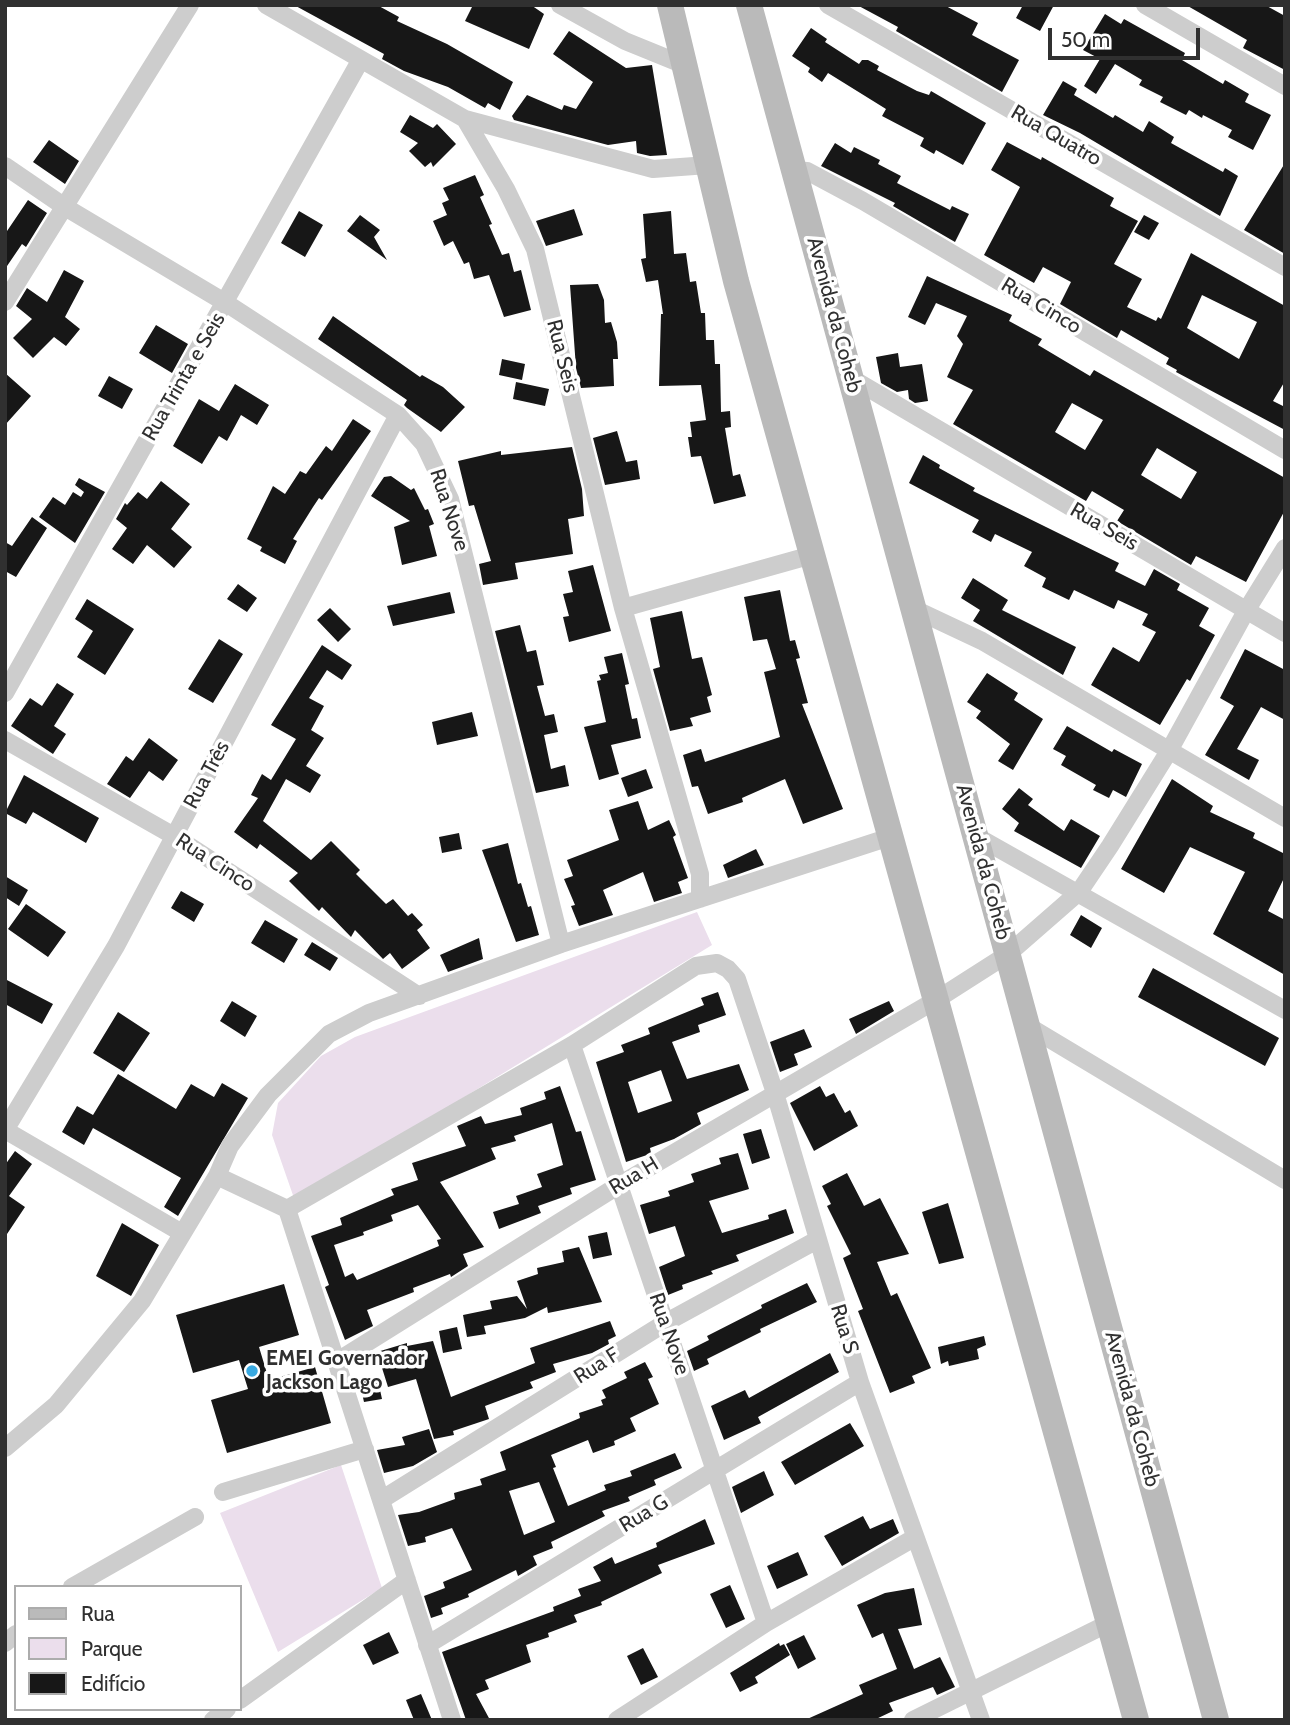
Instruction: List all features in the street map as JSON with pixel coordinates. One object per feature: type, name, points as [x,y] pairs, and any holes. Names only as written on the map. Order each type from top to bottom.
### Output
[{"type":"main road","points":[[670,5],[736,281],[1136,1720]]},
{"type":"main road","name":"Avenida da Coheb","points":[[749,5],[1216,1720]]},
{"type":"street","points":[[5,302],[190,5]]},
{"type":"street","points":[[266,5],[465,119],[653,169],[708,165]]},
{"type":"street","points":[[560,5],[625,41],[684,65]]},
{"type":"street","name":"Rua Quatro","points":[[828,5],[1285,267]]},
{"type":"street","points":[[1145,5],[1285,86]]},
{"type":"street","name":"Rua Trinta e Seis","points":[[5,693],[360,61]]},
{"type":"street","name":"Rua Seis","points":[[465,119],[506,189],[535,249],[623,608],[700,874],[701,899]]},
{"type":"street","name":"Rua Nove","points":[[5,166],[65,206],[226,303],[398,415],[425,444],[450,499],[561,944]]},
{"type":"street","name":"Rua Cinco","points":[[794,170],[807,171],[863,201],[1285,450]]},
{"type":"street","name":"Rua Seis","points":[[851,378],[1285,633]]},
{"type":"street","name":"Rua Três","points":[[5,1130],[110,956],[398,415]]},
{"type":"street","name":"Rua H","points":[[336,1362],[619,1185],[936,1000],[1008,954],[1079,892],[1170,751],[1246,611],[1285,548]]},
{"type":"street","points":[[623,608],[812,555]]},
{"type":"street","points":[[914,609],[982,642],[1285,818]]},
{"type":"street","name":"Rua Cinco","points":[[5,740],[174,836],[419,996]]},
{"type":"street","points":[[976,836],[1285,1010]]},
{"type":"street","points":[[5,1448],[56,1405],[142,1301],[217,1176],[230,1146],[268,1095],[329,1034],[369,1013],[561,944],[890,837]]},
{"type":"street","name":"Rua S","points":[[572,1045],[696,966],[717,962],[737,979],[775,1093],[860,1382],[981,1720]]},
{"type":"street","points":[[1028,1026],[1285,1180]]},
{"type":"street","points":[[287,1209],[572,1045]]},
{"type":"street","name":"Rua Nove","points":[[572,1045],[766,1623]]},
{"type":"street","points":[[5,1130],[182,1233]]},
{"type":"street","points":[[217,1176],[287,1209],[452,1720]]},
{"type":"street","name":"Rua F","points":[[381,1500],[665,1323],[817,1240]]},
{"type":"street","name":"Rua G","points":[[428,1645],[860,1382]]},
{"type":"street","points":[[223,1492],[365,1449]]},
{"type":"street","points":[[76,1585],[195,1517]]},
{"type":"street","points":[[617,1720],[766,1623],[914,1538]]},
{"type":"street","points":[[242,1699],[407,1580]]},
{"type":"street","points":[[913,1720],[1109,1623]]},
{"type":"green space","points":[[697,912],[712,945],[295,1201],[272,1135],[278,1103],[321,1056],[355,1037]]},
{"type":"green space","points":[[341,1465],[382,1588],[278,1652],[220,1513]]},
{"type":"building","points":[[294,5],[377,5],[399,17],[397,21],[447,44],[513,82],[500,110],[488,103],[485,108],[448,87],[404,71],[382,59],[384,54]]},
{"type":"building","points":[[473,5],[531,5],[544,14],[529,49],[465,21]]},
{"type":"building","points":[[857,5],[944,5],[978,23],[972,35],[1019,60],[1002,92],[896,31],[898,27]]},
{"type":"building","points":[[1023,5],[1054,5],[1040,31],[1016,18]]},
{"type":"building","points":[[1186,5],[1265,5],[1285,16],[1285,70],[1243,48],[1247,40]]},
{"type":"building","points":[[1105,14],[1121,24],[1124,19],[1185,53],[1182,60],[1223,84],[1225,80],[1249,94],[1245,102],[1271,115],[1253,150],[1228,137],[1232,130],[1203,115],[1202,118],[1189,110],[1186,115],[1160,102],[1163,97],[1139,85],[1142,80],[1115,64],[1096,94],[1084,86],[1100,59],[1083,50]]},
{"type":"building","points":[[811,28],[827,39],[825,42],[859,64],[862,60],[868,60],[879,66],[877,70],[917,91],[929,95],[931,91],[986,123],[963,165],[936,150],[934,154],[920,146],[924,138],[882,116],[886,109],[828,73],[822,82],[808,72],[810,68],[792,56]]},
{"type":"building","points":[[569,31],[626,68],[652,65],[667,155],[650,156],[637,153],[636,141],[608,145],[514,120],[512,116],[527,95],[562,110],[564,105],[576,109],[593,82],[553,54]]},
{"type":"building","points":[[1063,81],[1077,89],[1074,95],[1113,118],[1115,115],[1143,132],[1149,121],[1174,137],[1171,143],[1223,172],[1225,168],[1238,176],[1220,216],[1080,133],[1043,115]]},
{"type":"building","points":[[410,115],[433,128],[437,124],[456,144],[433,167],[431,162],[425,167],[409,151],[418,143],[400,132]]},
{"type":"building","points":[[49,140],[79,161],[65,184],[33,162]]},
{"type":"building","points":[[1007,142],[1041,160],[1042,157],[1114,198],[1110,206],[1138,221],[1114,264],[1142,279],[1127,307],[1156,321],[1158,317],[1161,319],[1191,253],[1285,306],[1285,381],[1273,401],[1285,407],[1285,430],[1176,372],[1177,370],[1166,364],[1169,358],[1121,330],[1117,338],[1060,304],[1071,282],[1043,267],[1034,283],[984,255],[1020,187],[991,170]],"holes":[[[1202,295],[1257,322],[1239,359],[1187,328]]]},
{"type":"building","points":[[835,143],[851,153],[854,147],[880,160],[878,164],[901,176],[897,183],[950,210],[952,206],[969,214],[955,242],[893,206],[895,203],[821,166]]},
{"type":"building","points":[[1285,163],[1285,254],[1244,230]]},
{"type":"building","points":[[475,175],[484,195],[480,197],[492,224],[489,225],[502,255],[509,253],[514,272],[521,270],[531,310],[504,317],[489,275],[474,279],[469,262],[464,264],[453,241],[444,246],[433,221],[447,215],[442,203],[449,200],[443,188]]},
{"type":"building","points":[[28,200],[47,213],[26,247],[22,244],[5,269],[5,234]]},
{"type":"building","points":[[574,209],[583,235],[546,246],[536,221]]},
{"type":"building","points":[[299,211],[323,225],[305,257],[281,243]]},
{"type":"building","points":[[671,211],[674,254],[686,253],[690,282],[696,281],[701,313],[705,313],[706,340],[714,340],[715,364],[720,364],[721,412],[730,411],[731,427],[725,428],[733,476],[740,474],[746,496],[714,504],[701,456],[691,457],[688,437],[692,437],[690,422],[706,420],[701,385],[659,386],[663,314],[658,280],[646,282],[641,259],[646,258],[643,214]]},
{"type":"building","points":[[360,215],[380,230],[374,237],[387,260],[347,231]]},
{"type":"building","points":[[1144,215],[1159,223],[1149,240],[1134,232]]},
{"type":"building","points":[[64,270],[84,281],[65,317],[80,329],[66,346],[54,337],[33,358],[13,338],[32,319],[16,306],[27,288],[47,302]]},
{"type":"building","points":[[927,276],[1012,315],[1009,321],[1042,339],[1038,345],[1090,376],[1094,370],[1285,478],[1285,510],[1246,582],[1196,556],[1191,565],[1117,521],[1124,510],[1092,491],[1086,501],[953,424],[973,390],[947,377],[963,344],[957,336],[967,316],[936,303],[925,325],[908,317]],"holes":[[[1072,403],[1103,420],[1085,450],[1055,432]],[[1157,448],[1197,472],[1181,499],[1141,475]]]},
{"type":"building","points":[[598,284],[604,300],[605,323],[611,322],[617,342],[618,359],[613,359],[614,386],[581,388],[576,368],[570,285]]},
{"type":"building","points":[[333,316],[420,377],[422,375],[443,387],[465,407],[441,432],[407,408],[404,405],[407,400],[318,339]]},
{"type":"building","points":[[156,325],[188,344],[172,373],[139,353]]},
{"type":"building","points":[[898,353],[900,367],[922,364],[928,401],[915,403],[909,399],[908,390],[897,392],[881,383],[876,357]]},
{"type":"building","points":[[502,359],[525,364],[522,380],[499,375]]},
{"type":"building","points":[[5,373],[31,396],[5,425]]},
{"type":"building","points":[[109,376],[133,389],[122,409],[98,396]]},
{"type":"building","points":[[516,382],[549,389],[545,406],[513,399]]},
{"type":"building","points":[[235,384],[269,405],[257,425],[241,415],[227,441],[219,436],[202,464],[173,446],[199,399],[219,411]]},
{"type":"building","points":[[353,419],[371,431],[322,500],[319,498],[313,507],[293,539],[297,541],[285,564],[260,551],[262,547],[247,539],[273,486],[285,494],[300,471],[306,474],[326,446],[332,451]]},
{"type":"building","points":[[617,431],[626,462],[637,460],[640,479],[605,485],[593,438]]},
{"type":"building","points":[[572,447],[582,489],[584,516],[568,519],[573,554],[515,563],[518,579],[483,585],[479,564],[491,561],[474,505],[469,506],[458,461],[501,451],[501,455]]},
{"type":"building","points":[[923,455],[940,465],[939,468],[975,488],[973,491],[1119,563],[1115,571],[1145,586],[1154,569],[1180,584],[1177,590],[1209,608],[1199,626],[1215,635],[1190,681],[1187,679],[1160,725],[1091,685],[1113,647],[1139,662],[1156,632],[1142,625],[1148,614],[1118,600],[1114,609],[1074,590],[1069,600],[1042,587],[1046,578],[1024,566],[1032,552],[995,534],[991,542],[972,532],[979,520],[909,483]]},
{"type":"building","points":[[391,476],[411,490],[414,488],[425,510],[428,509],[434,524],[429,526],[437,556],[402,565],[394,527],[410,521],[371,496],[384,477]]},
{"type":"building","points":[[79,478],[105,492],[75,543],[39,517],[53,497],[65,505],[73,492],[81,497],[84,492],[75,485]]},
{"type":"building","points":[[161,481],[190,504],[171,529],[192,547],[174,568],[147,545],[133,564],[112,549],[127,528],[116,519],[125,503],[127,505],[138,492],[147,499]]},
{"type":"building","points":[[32,517],[47,528],[16,577],[5,571],[5,542],[12,546]]},
{"type":"building","points":[[593,565],[611,631],[569,642],[563,617],[569,616],[563,594],[573,592],[568,571]]},
{"type":"building","points":[[973,578],[1008,600],[1002,610],[1076,647],[1063,675],[973,621],[980,610],[961,598]]},
{"type":"building","points":[[238,584],[257,598],[247,612],[227,599]]},
{"type":"building","points":[[780,590],[790,641],[795,640],[800,658],[796,659],[808,703],[802,704],[843,809],[803,824],[785,779],[742,798],[743,802],[708,814],[698,786],[692,787],[683,755],[701,749],[705,762],[780,737],[764,672],[776,669],[767,639],[753,641],[744,597]]},
{"type":"building","points":[[450,592],[455,613],[393,626],[387,606]]},
{"type":"building","points":[[87,599],[134,629],[105,675],[77,657],[93,631],[75,619]]},
{"type":"building","points":[[330,608],[351,629],[338,642],[317,620]]},
{"type":"building","points":[[682,611],[692,659],[702,657],[712,695],[707,697],[711,712],[690,718],[693,726],[670,731],[653,669],[660,667],[650,618]]},
{"type":"building","points":[[520,625],[527,652],[536,650],[544,685],[537,686],[545,716],[554,714],[558,732],[544,735],[551,769],[565,765],[569,786],[536,793],[495,631]]},
{"type":"building","points":[[219,639],[243,654],[213,703],[188,689]]},
{"type":"building","points":[[322,645],[352,665],[342,680],[327,670],[309,698],[324,706],[311,730],[324,738],[306,766],[321,775],[310,793],[286,779],[263,821],[311,860],[331,841],[360,870],[356,874],[386,904],[393,899],[408,916],[412,913],[423,925],[417,930],[430,948],[402,969],[390,953],[383,959],[355,930],[351,937],[322,907],[319,911],[289,881],[298,873],[260,844],[257,849],[234,832],[258,798],[251,795],[262,774],[271,780],[296,739],[271,725]]},
{"type":"building","points":[[1245,649],[1285,670],[1285,720],[1261,707],[1237,749],[1259,760],[1249,780],[1205,755],[1234,706],[1220,698]]},
{"type":"building","points":[[622,653],[629,684],[625,685],[632,719],[637,718],[641,738],[611,745],[619,774],[599,780],[584,727],[606,722],[597,681],[601,680],[599,675],[608,673],[604,657]]},
{"type":"building","points":[[987,673],[1018,693],[1014,700],[1043,719],[1013,770],[998,761],[1010,744],[976,718],[981,711],[967,702]]},
{"type":"building","points":[[57,683],[74,694],[54,726],[66,734],[53,754],[11,726],[30,698],[42,706]]},
{"type":"building","points":[[472,712],[478,736],[437,745],[432,722]]},
{"type":"building","points":[[1067,726],[1112,752],[1114,749],[1142,764],[1126,797],[1113,790],[1109,798],[1093,790],[1096,785],[1061,765],[1066,756],[1053,749]]},
{"type":"building","points":[[149,738],[178,760],[163,781],[149,771],[130,798],[107,784],[126,756],[133,761]]},
{"type":"building","points":[[646,769],[653,788],[628,797],[621,778]]},
{"type":"building","points":[[24,775],[99,818],[86,843],[33,812],[26,824],[5,813]]},
{"type":"building","points":[[1172,779],[1213,806],[1210,812],[1255,833],[1253,838],[1285,854],[1285,876],[1268,911],[1285,920],[1285,975],[1213,934],[1245,872],[1190,847],[1164,893],[1121,869]]},
{"type":"building","points":[[1019,788],[1033,799],[1028,805],[1064,831],[1071,819],[1100,836],[1081,868],[1014,831],[1019,823],[1002,809]]},
{"type":"building","points":[[638,801],[648,830],[669,820],[688,878],[678,882],[682,893],[654,902],[643,872],[603,890],[613,915],[579,926],[571,906],[575,905],[564,879],[573,876],[567,860],[619,840],[609,810]]},
{"type":"building","points":[[459,833],[462,849],[442,853],[439,837]]},
{"type":"building","points":[[508,843],[518,884],[521,883],[528,907],[531,906],[539,935],[516,942],[482,850]]},
{"type":"building","points":[[756,849],[764,865],[728,878],[723,865]]},
{"type":"building","points":[[5,876],[28,890],[19,906],[5,897]]},
{"type":"building","points":[[181,891],[204,904],[194,922],[171,908]]},
{"type":"building","points":[[26,904],[66,932],[48,957],[8,929]]},
{"type":"building","points":[[1081,915],[1102,928],[1091,948],[1070,935]]},
{"type":"building","points":[[265,920],[298,939],[284,963],[251,943]]},
{"type":"building","points":[[479,938],[483,959],[448,972],[440,955]]},
{"type":"building","points":[[312,942],[338,958],[330,971],[304,955]]},
{"type":"building","points":[[1153,968],[1279,1038],[1265,1066],[1138,997]]},
{"type":"building","points":[[5,979],[53,1004],[42,1024],[5,1004]]},
{"type":"building","points":[[718,992],[726,1015],[698,1025],[700,1032],[672,1042],[687,1079],[739,1064],[749,1090],[697,1113],[701,1124],[650,1148],[651,1153],[626,1162],[596,1062],[624,1052],[621,1045],[650,1034],[648,1028],[704,1005],[701,998]],"holes":[[[661,1070],[672,1101],[638,1113],[628,1082]]]},
{"type":"building","points":[[232,1001],[257,1016],[245,1037],[220,1021]]},
{"type":"building","points":[[889,1001],[894,1011],[856,1034],[849,1019]]},
{"type":"building","points":[[118,1012],[150,1033],[124,1072],[93,1053]]},
{"type":"building","points":[[804,1029],[812,1047],[794,1054],[798,1065],[780,1072],[770,1042]]},
{"type":"building","points":[[118,1074],[176,1109],[191,1084],[214,1097],[222,1083],[248,1098],[178,1216],[164,1207],[181,1178],[93,1128],[84,1145],[62,1132],[77,1106],[93,1115]]},
{"type":"building","points":[[560,1086],[576,1132],[581,1131],[596,1180],[570,1188],[572,1194],[538,1206],[541,1213],[499,1229],[493,1212],[519,1204],[516,1196],[542,1187],[537,1174],[563,1165],[552,1123],[514,1136],[516,1141],[491,1148],[496,1159],[440,1182],[484,1247],[463,1254],[468,1266],[451,1277],[450,1274],[413,1288],[414,1292],[367,1310],[373,1326],[345,1340],[325,1287],[329,1285],[311,1236],[342,1225],[340,1218],[394,1195],[391,1189],[418,1180],[412,1163],[466,1146],[457,1126],[481,1116],[485,1124],[522,1115],[520,1108],[546,1099],[544,1092]],"holes":[[[418,1205],[441,1239],[437,1240],[439,1246],[357,1280],[353,1273],[345,1277],[334,1245],[364,1235],[363,1232],[393,1221],[391,1215]]]},
{"type":"building","points":[[820,1086],[826,1097],[834,1093],[845,1113],[850,1110],[858,1126],[814,1151],[790,1103]]},
{"type":"building","points":[[761,1129],[770,1158],[752,1164],[743,1134]]},
{"type":"building","points":[[15,1151],[32,1164],[9,1196],[25,1207],[5,1237],[5,1165]]},
{"type":"building","points":[[738,1153],[749,1189],[709,1201],[722,1233],[769,1219],[768,1215],[786,1209],[794,1233],[736,1255],[739,1261],[711,1271],[713,1274],[682,1285],[683,1289],[668,1295],[659,1267],[685,1256],[675,1226],[649,1234],[640,1205],[670,1196],[668,1191],[694,1182],[691,1174],[721,1164],[719,1158]]},
{"type":"building","points":[[847,1173],[864,1206],[880,1198],[909,1254],[877,1262],[891,1296],[897,1293],[931,1368],[912,1376],[915,1383],[890,1393],[858,1311],[863,1309],[843,1258],[851,1254],[827,1206],[831,1204],[822,1186]]},
{"type":"building","points":[[948,1203],[964,1258],[939,1264],[922,1212]]},
{"type":"building","points":[[122,1223],[159,1245],[131,1296],[96,1276]]},
{"type":"building","points":[[607,1232],[612,1255],[593,1259],[588,1236]]},
{"type":"building","points":[[579,1247],[602,1302],[548,1313],[547,1307],[525,1318],[484,1326],[486,1334],[467,1337],[463,1315],[492,1309],[490,1301],[517,1296],[527,1309],[517,1281],[538,1274],[537,1268],[564,1262],[562,1251]]},
{"type":"building","points":[[807,1283],[817,1302],[760,1329],[761,1332],[707,1359],[709,1364],[694,1371],[687,1351],[709,1340],[707,1336],[762,1308],[761,1305]]},
{"type":"building","points":[[284,1284],[299,1335],[259,1347],[269,1380],[315,1367],[331,1423],[227,1453],[211,1400],[248,1389],[239,1360],[193,1373],[176,1315]]},
{"type":"building","points":[[610,1321],[616,1336],[608,1340],[609,1344],[592,1353],[553,1364],[556,1372],[530,1382],[533,1388],[485,1406],[489,1419],[453,1431],[454,1435],[434,1439],[416,1379],[388,1387],[377,1352],[407,1343],[407,1346],[433,1341],[451,1397],[535,1363],[530,1348]]},
{"type":"building","points":[[457,1327],[462,1349],[443,1353],[439,1331]]},
{"type":"building","points":[[984,1336],[986,1345],[977,1349],[979,1359],[949,1366],[948,1361],[941,1364],[938,1347]]},
{"type":"building","points":[[830,1353],[839,1372],[758,1417],[761,1423],[724,1440],[711,1406],[745,1390],[749,1398]]},
{"type":"building","points":[[645,1362],[653,1377],[648,1379],[659,1404],[630,1418],[636,1431],[614,1441],[615,1445],[593,1453],[588,1440],[551,1455],[556,1467],[553,1468],[568,1506],[606,1490],[604,1485],[632,1476],[630,1471],[675,1453],[682,1468],[654,1480],[656,1485],[628,1497],[630,1501],[602,1511],[605,1516],[551,1542],[553,1548],[533,1556],[537,1565],[518,1576],[516,1570],[468,1594],[469,1597],[441,1608],[443,1614],[431,1618],[424,1596],[445,1588],[443,1582],[472,1570],[452,1528],[425,1537],[426,1542],[408,1546],[398,1515],[419,1512],[455,1499],[454,1493],[482,1485],[480,1479],[506,1470],[500,1452],[580,1418],[579,1413],[603,1405],[601,1400],[606,1398],[602,1390],[627,1378],[624,1372]],"holes":[[[539,1482],[555,1522],[524,1535],[509,1491]]]},
{"type":"building","points":[[377,1376],[382,1399],[364,1402],[359,1380]]},
{"type":"building","points":[[850,1423],[864,1446],[795,1485],[781,1462]]},
{"type":"building","points":[[429,1429],[437,1452],[413,1466],[384,1473],[377,1450],[405,1445],[402,1437]]},
{"type":"building","points":[[764,1471],[774,1495],[741,1513],[732,1487]]},
{"type":"building","points":[[863,1516],[870,1529],[893,1519],[899,1533],[842,1566],[824,1536]]},
{"type":"building","points":[[705,1519],[715,1544],[658,1565],[662,1573],[601,1602],[602,1605],[574,1615],[577,1622],[548,1633],[549,1637],[526,1645],[531,1662],[485,1680],[489,1689],[476,1694],[490,1720],[466,1720],[442,1652],[554,1611],[553,1607],[581,1596],[578,1589],[601,1581],[593,1567],[612,1557],[615,1564],[657,1547],[656,1543]]},
{"type":"building","points":[[798,1552],[808,1575],[777,1589],[767,1566]]},
{"type":"building","points":[[730,1585],[745,1619],[726,1628],[710,1594]]},
{"type":"building","points":[[914,1588],[922,1625],[898,1629],[914,1669],[940,1657],[955,1687],[937,1695],[933,1687],[889,1703],[893,1711],[874,1720],[805,1720],[863,1694],[859,1685],[897,1669],[883,1633],[872,1638],[857,1605],[885,1593]]},
{"type":"building","points":[[389,1632],[399,1653],[373,1665],[363,1645]]},
{"type":"building","points":[[804,1635],[816,1659],[798,1669],[786,1644]]},
{"type":"building","points":[[779,1643],[780,1646],[784,1644],[790,1655],[755,1677],[758,1683],[740,1692],[730,1673]]},
{"type":"building","points":[[643,1648],[658,1677],[641,1685],[627,1656]]},
{"type":"building","points":[[421,1694],[432,1720],[414,1720],[406,1700]]},
{"type":"place","name":"EMEI Governador Jackson Lago","points":[[252,1371]]}]
